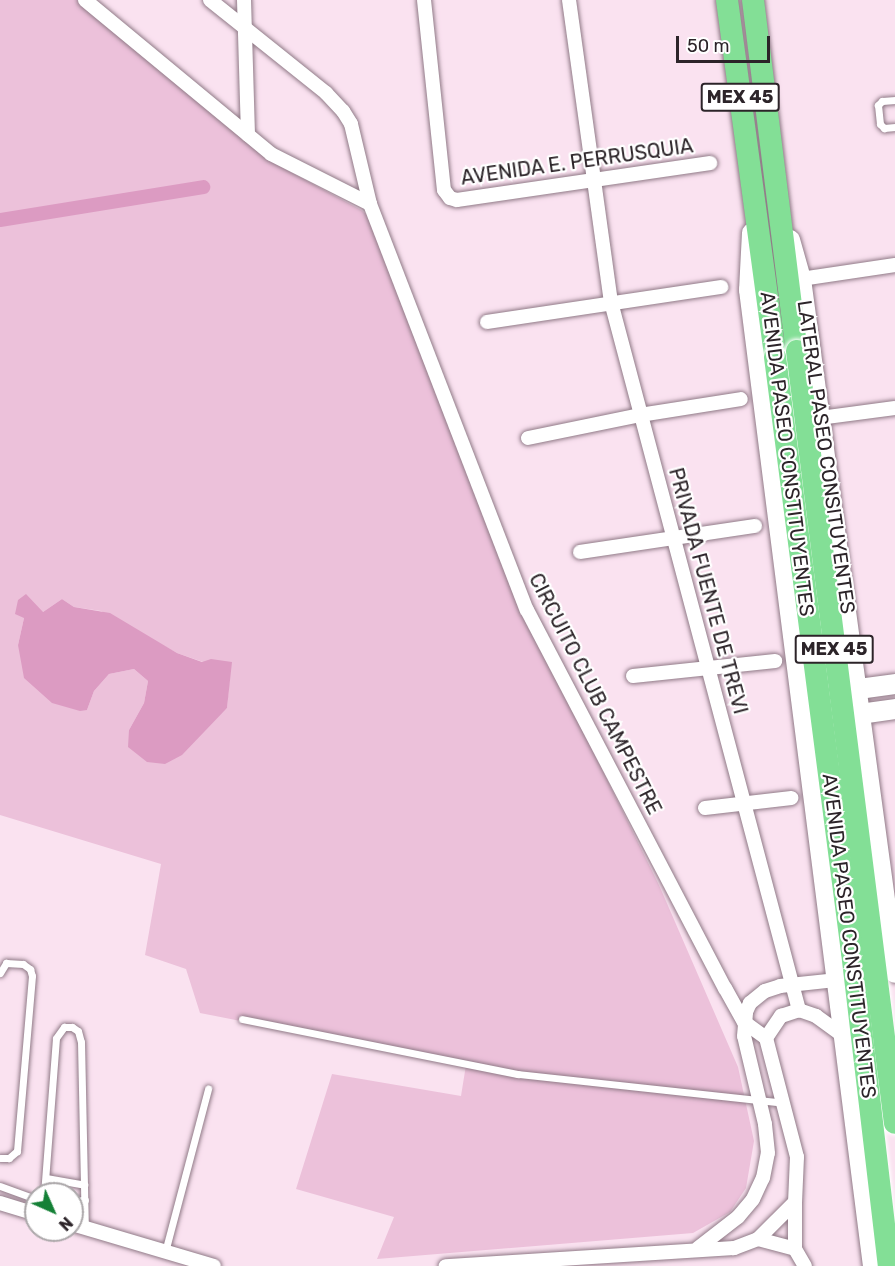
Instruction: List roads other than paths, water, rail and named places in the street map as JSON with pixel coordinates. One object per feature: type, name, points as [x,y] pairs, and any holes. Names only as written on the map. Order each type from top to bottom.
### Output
[{"type":"highway","name":"AVENIDA PASEO CONSTITUYENTES","points":[[727,0],[856,982],[889,1266]]},
{"type":"highway","name":"AVENIDA PASEO CONSTITUYENTES","points":[[753,0],[895,1123]]},
{"type":"main road","points":[[754,194],[749,290],[873,1266]]},
{"type":"main road","name":"LATERAL PASEO CONSITUYENTES","points":[[777,194],[801,279],[895,973]]},
{"type":"main road","points":[[800,696],[895,684]]},
{"type":"main road","points":[[860,714],[895,709]]},
{"type":"main road","points":[[851,1088],[858,1076],[869,1068],[884,1066],[895,1069]]},
{"type":"street","points":[[85,0],[271,154],[370,204]]},
{"type":"street","name":"CIRCUITO CLUB CAMPESTRE","points":[[210,0],[326,93],[343,111],[351,124],[370,204],[527,610],[744,1022],[746,1050],[765,1124],[768,1153],[763,1178],[753,1198],[738,1217],[697,1249]]},
{"type":"street","points":[[244,0],[248,135]]},
{"type":"street","name":"AVENIDA E. PERRUSQUIA","points":[[424,0],[444,190],[450,198],[457,200],[710,163]]},
{"type":"street","name":"PRIVADA FUENTE DE TREVI","points":[[569,0],[611,302],[671,539],[709,668],[799,1010]]},
{"type":"street","points":[[801,279],[895,265]]},
{"type":"street","points":[[488,322],[721,287]]},
{"type":"street","points":[[528,438],[640,415],[741,399]]},
{"type":"street","points":[[820,418],[895,408]]},
{"type":"street","points":[[580,552],[755,526]]},
{"type":"street","points":[[633,676],[775,661]]},
{"type":"street","points":[[705,808],[791,798]]},
{"type":"street","points":[[744,1022],[750,1003],[765,991],[792,985],[895,973]]},
{"type":"street","points":[[805,1266],[795,1249],[797,1157],[766,1038],[781,1016],[799,1010],[816,1016],[844,1036]]},
{"type":"street","name":"CIRCUITO CLUB CAMPESTRE","points":[[744,1022],[766,1038]]},
{"type":"street","points":[[446,1266],[734,1248],[758,1239],[795,1202]]},
{"type":"street","points":[[0,1203],[24,1210]]},
{"type":"street","points":[[84,1228],[214,1266]]},
{"type":"street","points":[[758,1239],[795,1249]]},
{"type":"lane","points":[[895,100],[882,101],[878,105],[880,124],[884,128],[895,126]]},
{"type":"lane","points":[[0,973],[6,963],[23,964],[30,969],[32,976],[17,1151],[9,1158],[0,1158]]},
{"type":"lane","points":[[242,1019],[518,1074],[784,1103]]},
{"type":"lane","points":[[46,1182],[56,1038],[64,1027],[72,1027],[78,1031],[81,1042],[84,1182]]},
{"type":"lane","points":[[165,1252],[208,1089]]},
{"type":"lane","points":[[46,1178],[68,1182]]},
{"type":"lane","points":[[84,1185],[84,1204]]},
{"type":"lane","points":[[0,1186],[24,1195]]},
{"type":"waterway","points":[[0,220],[203,187]]}]
